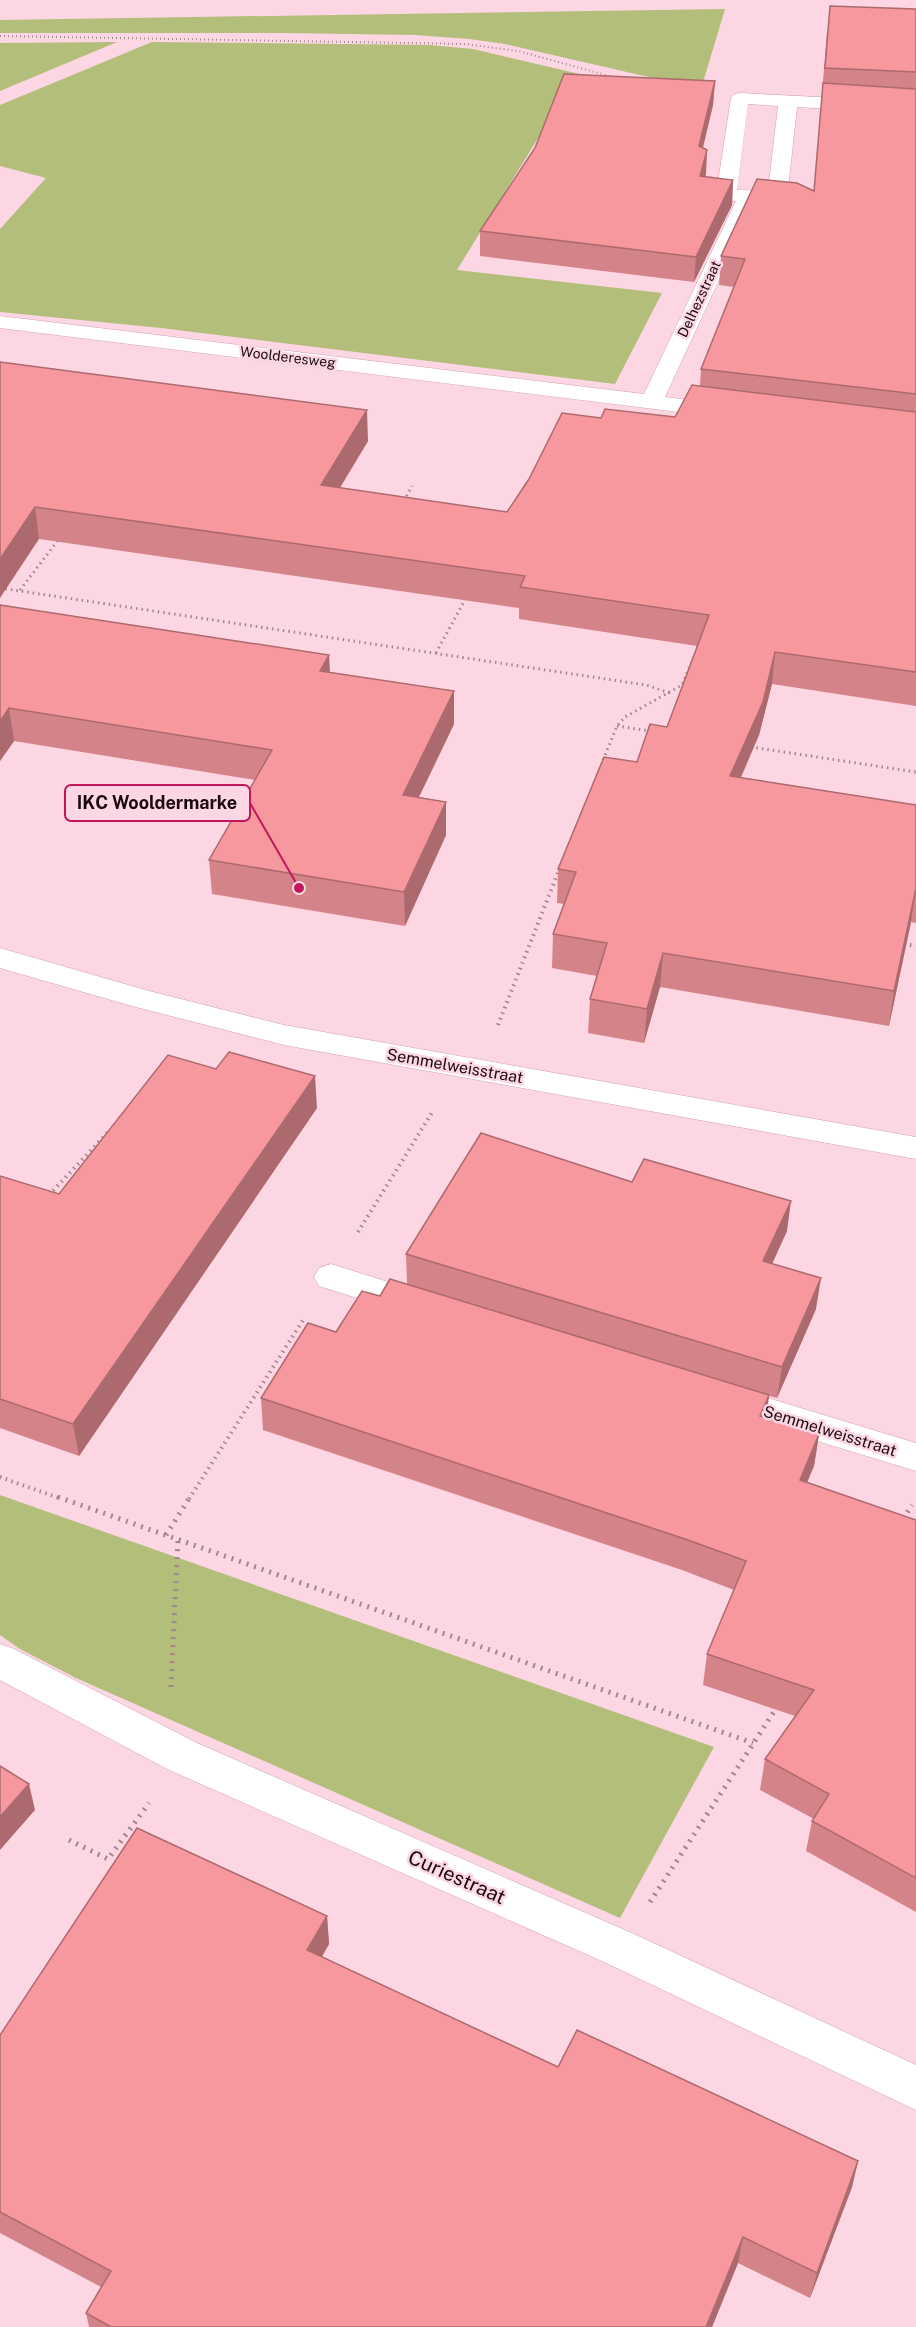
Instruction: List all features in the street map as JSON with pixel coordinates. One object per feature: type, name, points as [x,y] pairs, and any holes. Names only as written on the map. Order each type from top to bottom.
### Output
[{"type":"street","points":[[788,101],[777,198],[726,195],[740,98],[916,108]]},
{"type":"street","name":"Delhezstraat","points":[[651,402],[748,196]]},
{"type":"street","name":"Woolderesweg","points":[[0,322],[749,414]]},
{"type":"street","name":"Semmelweisstraat","points":[[0,958],[153,1002],[284,1035],[916,1148]]},
{"type":"street","points":[[331,1277],[456,1316]]},
{"type":"street","name":"Semmelweisstraat","points":[[695,1390],[916,1457]]},
{"type":"street","name":"Curiestraat","points":[[0,1661],[175,1752],[619,1948],[916,2088]]},
{"type":"path","points":[[0,36],[465,44],[518,51],[617,79]]},
{"type":"path","points":[[402,505],[412,486]]},
{"type":"path","points":[[20,591],[61,535]]},
{"type":"path","points":[[0,588],[646,685],[670,693]]},
{"type":"path","points":[[436,653],[470,591]]},
{"type":"path","points":[[599,771],[616,726],[626,717],[682,685],[695,653]]},
{"type":"path","points":[[616,726],[651,731]]},
{"type":"path","points":[[743,745],[916,772]]},
{"type":"path","points":[[479,1070],[563,860]]},
{"type":"path","points":[[554,882],[566,884]]},
{"type":"path","points":[[893,942],[916,946]]},
{"type":"path","points":[[44,1200],[117,1123]]},
{"type":"path","points":[[0,1478],[753,1743]]},
{"type":"path","points":[[896,1529],[916,1500]]},
{"type":"path","points":[[69,1840],[108,1859],[175,1752],[178,1540]]},
{"type":"path","points":[[619,1948],[779,1704]]},
{"type":"green space","points":[[725,9],[701,89],[505,44],[469,39],[415,35],[285,33],[0,33],[0,20]]},
{"type":"green space","points":[[117,42],[0,91],[0,43]]},
{"type":"green space","points":[[152,42],[430,45],[473,49],[708,104],[567,91],[457,270],[662,293],[615,384],[161,328],[0,312],[0,229],[46,178],[0,166],[0,105]]},
{"type":"green space","points":[[0,1495],[714,1747],[620,1918],[76,1678],[20,1649],[0,1635]]},
{"type":"building","points":[[830,6],[916,9],[916,72],[825,68]]},
{"type":"building","points":[[564,74],[715,81],[699,146],[707,150],[700,176],[733,180],[696,257],[480,231],[535,148]]},
{"type":"building","points":[[823,83],[916,89],[916,394],[701,369],[745,259],[721,256],[757,179],[797,183],[814,191]]},
{"type":"building","points":[[0,362],[367,410],[321,485],[507,512],[529,479],[562,413],[601,418],[605,409],[675,417],[692,385],[916,412],[916,672],[775,652],[763,702],[730,776],[916,805],[916,888],[894,991],[663,953],[647,1009],[590,999],[607,943],[553,934],[576,872],[558,869],[604,757],[637,762],[650,724],[667,727],[709,615],[520,587],[525,576],[35,507],[0,559]]},
{"type":"building","points":[[0,605],[329,655],[320,671],[454,691],[403,795],[446,802],[404,892],[209,860],[272,750],[9,708],[0,721]]},
{"type":"building","points":[[229,1052],[315,1076],[73,1424],[0,1399],[0,1176],[59,1194],[168,1055],[216,1069]]},
{"type":"building","points":[[481,1133],[632,1182],[644,1159],[791,1201],[763,1261],[821,1278],[782,1367],[406,1254]]},
{"type":"building","points":[[390,1279],[769,1395],[760,1416],[819,1434],[800,1480],[916,1520],[916,1878],[812,1821],[829,1794],[765,1759],[814,1690],[707,1654],[746,1561],[261,1398],[308,1323],[336,1332],[362,1291],[380,1296]]},
{"type":"building","points":[[0,1766],[29,1784],[0,1817]]},
{"type":"building","points":[[137,1828],[327,1916],[307,1950],[558,2067],[577,2030],[858,2161],[817,2273],[743,2237],[706,2327],[111,2327],[86,2313],[111,2271],[0,2212],[0,2035]]},
{"type":"place","name":"IKC Wooldermarke","points":[[299,888]]}]
